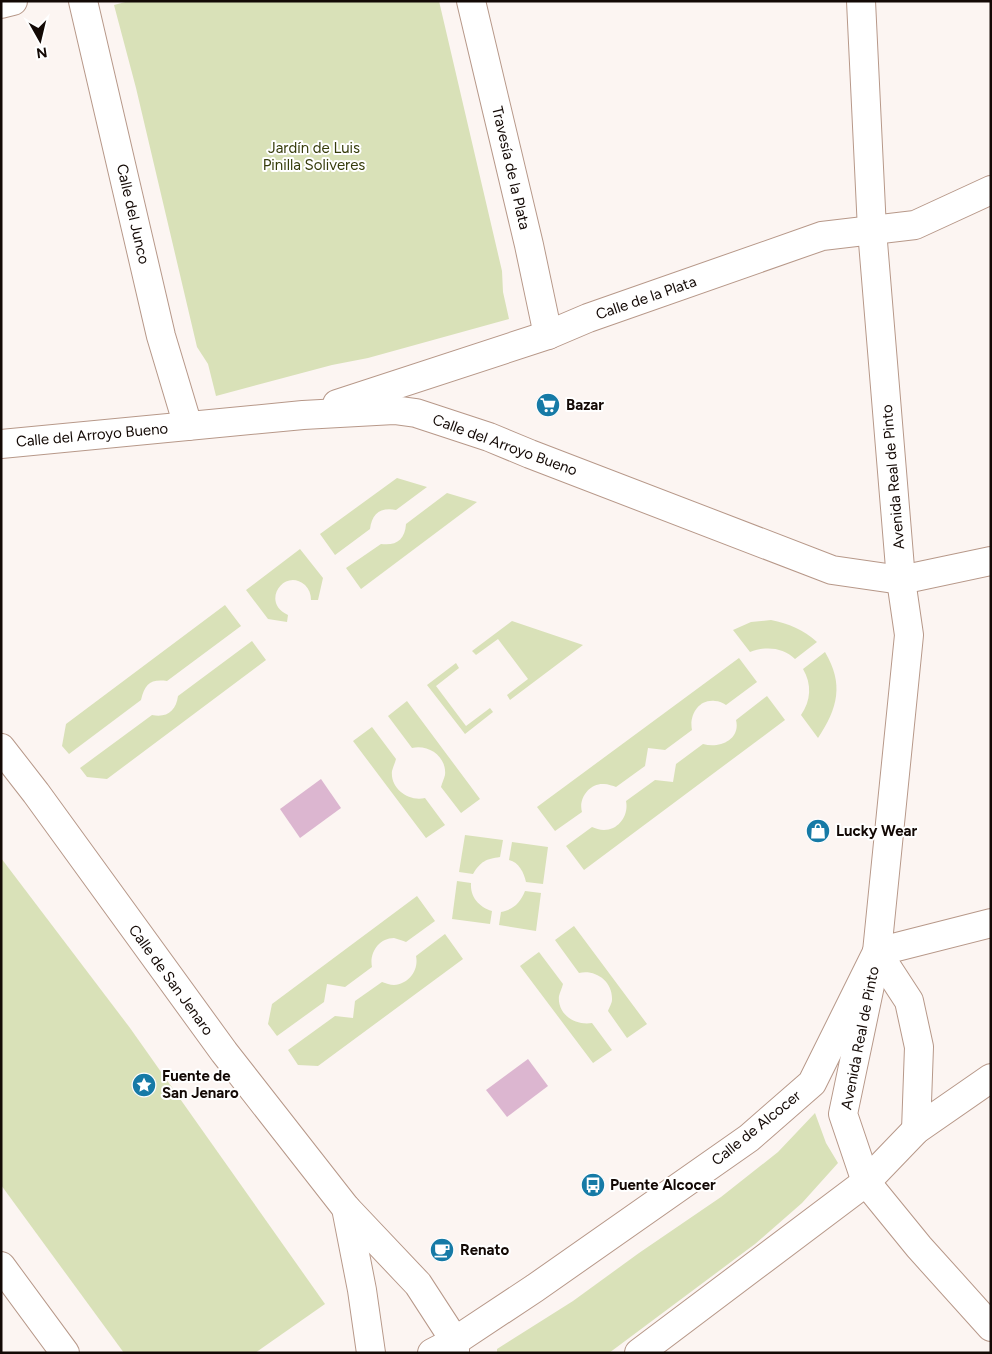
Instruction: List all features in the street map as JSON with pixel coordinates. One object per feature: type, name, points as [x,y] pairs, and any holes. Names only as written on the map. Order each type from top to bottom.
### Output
[{"type":"street","points":[[1,4],[13,1]]},
{"type":"street","name":"Calle del Junco","points":[[83,1],[161,336],[188,426]]},
{"type":"street","name":"Travesía de la Plata","points":[[471,1],[529,245],[548,335]]},
{"type":"street","name":"Avenida Real de Pinto","points":[[861,1],[872,230],[902,580],[909,636],[877,952],[843,1114],[866,1182]]},
{"type":"street","name":"Calle de la Plata","points":[[303,416],[548,335],[588,318],[822,236],[915,225],[991,190]]},
{"type":"street","name":"Calle del Arroyo Bueno","points":[[1,444],[303,416],[394,410],[416,412],[490,437],[832,570],[902,580],[991,561]]},
{"type":"street","name":"Calle de San Jenaro","points":[[1,748],[36,793],[224,1052],[346,1208],[418,1284],[447,1349]]},
{"type":"street","points":[[877,952],[991,923]]},
{"type":"street","name":"Avenida Real de Pinto","points":[[877,952],[909,1001],[919,1047],[916,1130]]},
{"type":"street","name":"Calle de Alcocer","points":[[447,1349],[749,1138],[812,1083],[877,952]]},
{"type":"street","points":[[639,1353],[866,1182],[916,1130],[991,1078]]},
{"type":"street","points":[[866,1182],[919,1247],[991,1327]]},
{"type":"street","name":"Calle de San Jenaro","points":[[346,1208],[372,1353]]},
{"type":"street","points":[[1,1266],[65,1353]]},
{"type":"green space","name":"Jardín de Luis Pinilla Soliveres","points":[[129,1],[439,1],[502,271],[503,292],[509,319],[368,358],[332,365],[216,396],[208,364],[197,347],[136,88],[114,5]]},
{"type":"green space","points":[[397,478],[427,487],[396,510],[390,509],[378,513],[373,519],[370,529],[335,555],[320,534]]},
{"type":"green space","points":[[447,493],[477,502],[361,589],[346,568],[381,544],[391,544],[399,541],[404,534],[406,524]]},
{"type":"green space","points":[[300,549],[323,578],[318,600],[311,600],[310,592],[305,585],[290,580],[283,583],[276,595],[276,603],[280,610],[288,615],[287,622],[268,619],[246,590]]},
{"type":"green space","points":[[225,605],[241,626],[167,681],[156,681],[149,684],[144,690],[141,700],[69,754],[62,746],[66,724]]},
{"type":"green space","points":[[771,620],[796,628],[817,642],[795,659],[785,652],[768,648],[750,652],[733,630],[751,622]]},
{"type":"green space","points":[[512,621],[583,645],[510,700],[507,695],[528,679],[498,639],[476,655],[472,651]]},
{"type":"green space","points":[[252,641],[266,660],[107,779],[87,777],[80,768],[152,715],[157,716],[170,712],[175,706],[178,696]]},
{"type":"green space","points":[[825,652],[835,675],[836,696],[830,716],[818,738],[801,715],[807,704],[809,692],[808,681],[803,669]]},
{"type":"green space","points":[[739,658],[757,682],[726,705],[718,701],[709,701],[699,706],[693,714],[692,730],[665,750],[648,748],[645,766],[616,787],[604,784],[594,786],[586,792],[581,807],[582,812],[555,831],[537,807]]},
{"type":"green space","points":[[456,663],[459,668],[436,686],[466,726],[490,708],[493,712],[465,734],[427,685]]},
{"type":"green space","points":[[767,696],[785,720],[584,870],[566,846],[592,827],[604,830],[618,825],[626,811],[626,801],[655,780],[673,782],[676,764],[703,744],[722,744],[732,738],[737,727],[736,720]]},
{"type":"green space","points":[[407,701],[480,799],[461,813],[441,787],[445,769],[440,757],[425,748],[412,748],[388,716]]},
{"type":"green space","points":[[372,727],[396,759],[392,777],[397,789],[413,798],[425,798],[445,825],[426,838],[353,741]]},
{"type":"green space","points":[[465,835],[503,840],[500,857],[484,861],[473,874],[459,872]]},
{"type":"green space","points":[[512,842],[548,847],[543,884],[526,882],[520,868],[516,863],[509,860]]},
{"type":"green space","points":[[1,858],[130,1028],[325,1304],[255,1353],[124,1353],[1,1185]]},
{"type":"green space","points":[[457,881],[471,883],[472,893],[476,901],[492,911],[490,924],[452,919]]},
{"type":"green space","points":[[525,891],[541,893],[536,931],[499,925],[501,912],[516,905]]},
{"type":"green space","points":[[417,896],[435,921],[406,942],[394,938],[380,943],[372,957],[372,967],[345,987],[327,984],[324,1002],[277,1036],[268,1024],[272,1004]]},
{"type":"green space","points":[[574,926],[647,1024],[627,1038],[608,1011],[612,1000],[610,987],[597,975],[585,972],[579,973],[555,940]]},
{"type":"green space","points":[[445,934],[463,959],[318,1066],[298,1065],[288,1050],[335,1016],[353,1018],[355,1001],[382,982],[394,985],[404,982],[414,971],[417,961],[416,956]]},
{"type":"green space","points":[[539,952],[563,984],[559,1002],[564,1013],[579,1023],[592,1023],[612,1050],[593,1063],[520,966]]},
{"type":"green space","points":[[815,1113],[826,1143],[838,1163],[802,1203],[755,1244],[609,1353],[497,1353],[497,1349],[573,1301],[721,1197],[778,1152]]},
{"type":"shaded area","points":[[321,779],[341,808],[300,838],[280,809]]},
{"type":"shaded area","points":[[528,1059],[548,1086],[507,1117],[486,1090]]},
{"type":"place","name":"Bazar","points":[[548,405]]},
{"type":"place","name":"Lucky Wear","points":[[818,831]]},
{"type":"place","name":"Fuente de San Jenaro","points":[[144,1085]]},
{"type":"place","name":"Puente Alcocer","points":[[593,1185]]},
{"type":"place","name":"Renato","points":[[442,1250]]}]
